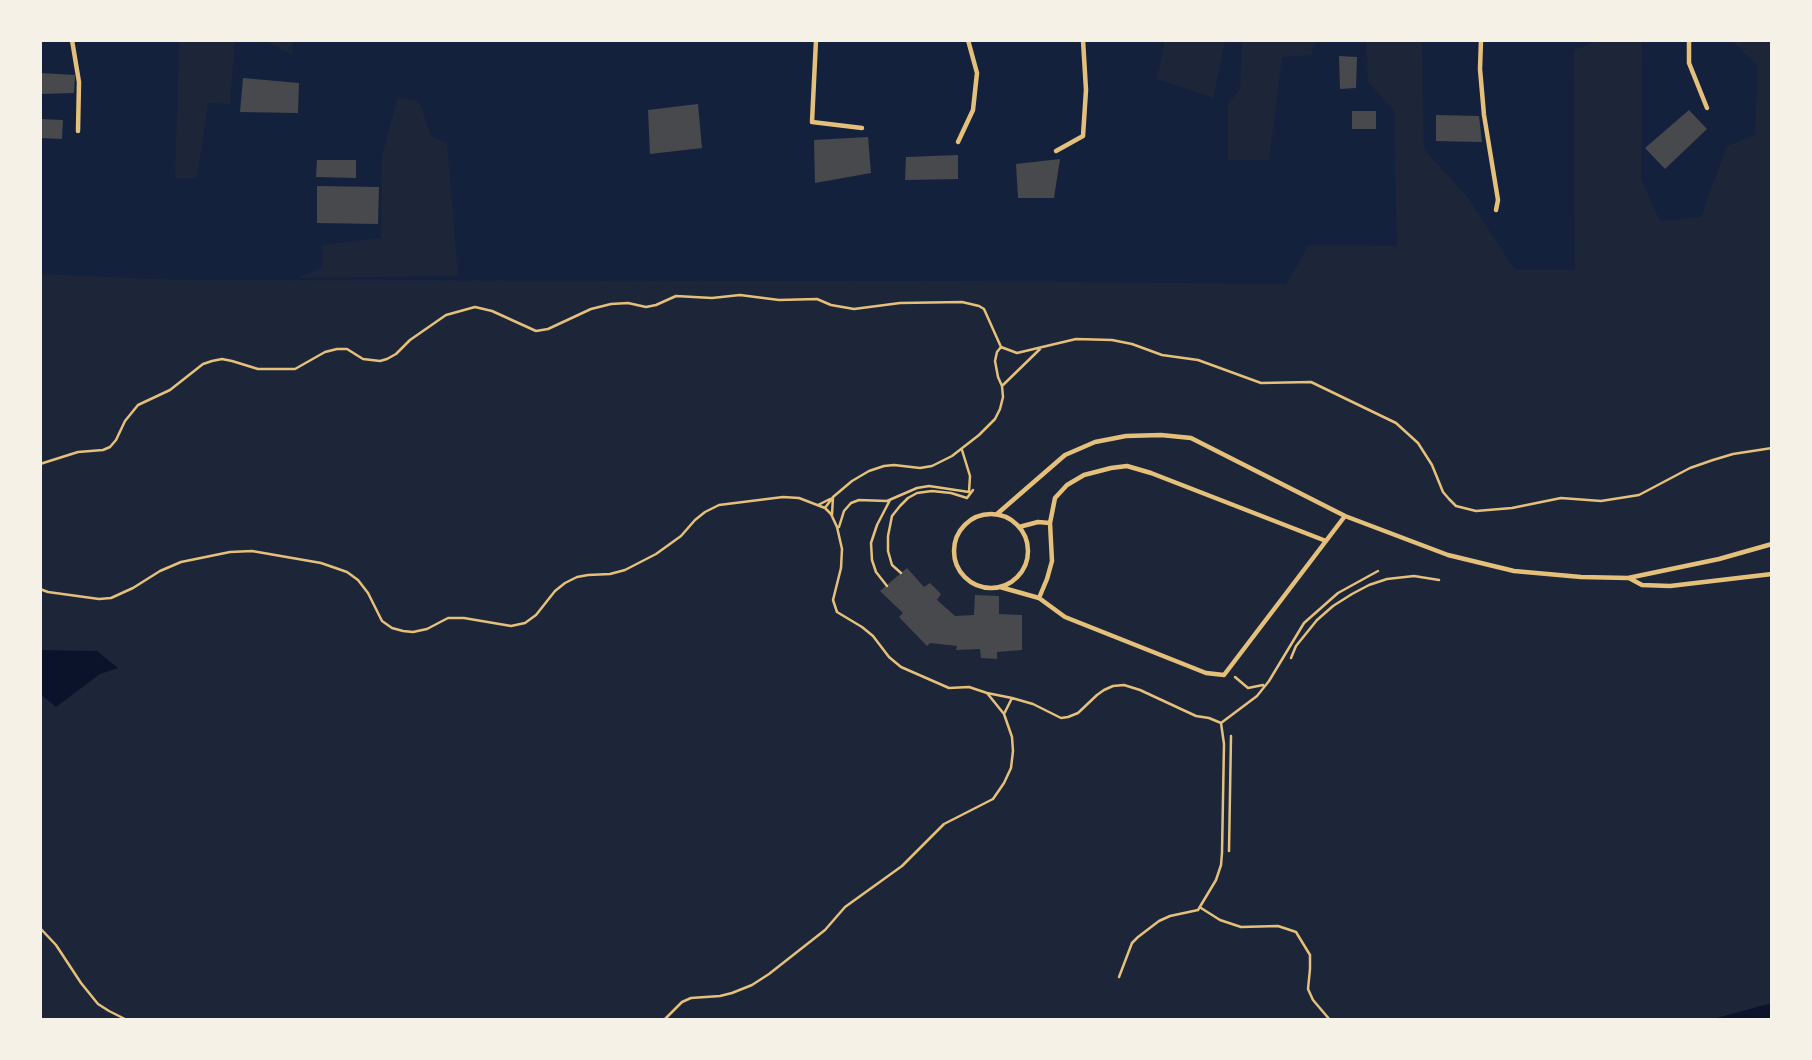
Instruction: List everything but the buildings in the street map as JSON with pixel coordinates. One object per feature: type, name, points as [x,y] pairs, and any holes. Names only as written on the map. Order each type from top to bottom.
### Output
[{"type":"lane","points":[[72,40],[79,82],[78,131]]},
{"type":"lane","points":[[816,40],[812,121],[862,128]]},
{"type":"lane","points":[[958,142],[973,110],[976,85],[977,73],[968,40]]},
{"type":"lane","points":[[1056,151],[1083,136],[1086,90],[1083,40]]},
{"type":"lane","points":[[1481,40],[1480,69],[1484,115],[1498,200],[1496,210]]},
{"type":"lane","points":[[1689,40],[1689,63],[1707,108]]},
{"type":"lane","points":[[997,514],[1065,455],[1095,442],[1126,436],[1161,435],[1191,438],[1345,516],[1448,555],[1514,571],[1628,578],[1719,559],[1772,544]]},
{"type":"lane","points":[[1039,598],[1048,579],[1052,561],[1050,523],[1055,498],[1067,485],[1083,475],[1111,468],[1127,466],[1151,473],[1326,541]]},
{"type":"lane","points":[[984,514],[997,514],[1013,521],[1019,527],[1026,537],[1027,562],[1012,582],[988,589],[966,580],[958,570],[953,547],[956,535],[963,525],[984,514]]},
{"type":"lane","points":[[1000,587],[1039,598],[1066,617],[1206,673],[1224,675],[1345,516]]},
{"type":"lane","points":[[1019,527],[1038,522],[1050,523]]},
{"type":"lane","points":[[1628,578],[1642,585],[1670,586],[1772,574]]},
{"type":"path","points":[[40,464],[78,452],[110,447],[124,421],[138,405],[178,385],[203,364],[222,359],[258,369],[295,369],[325,352],[346,349],[363,359],[387,359],[446,315],[475,307],[492,311],[536,331],[548,329],[591,309],[611,304],[628,303],[646,307],[676,296],[712,298],[740,295],[779,300],[817,299],[831,305],[854,309],[900,303],[962,302],[984,309],[1001,347],[1017,353],[1076,339],[1112,340],[1162,355],[1198,360],[1261,383],[1311,382],[1396,423],[1418,443],[1449,499],[1457,506],[1476,511],[1502,510],[1562,499],[1601,502],[1639,495],[1690,468],[1733,454],[1772,448]]},
{"type":"path","points":[[825,508],[852,481],[865,473],[881,467],[932,467],[988,427],[1000,409],[1003,397],[995,361],[1001,347]]},
{"type":"path","points":[[1002,386],[1042,347]]},
{"type":"path","points":[[838,530],[844,511],[851,503],[859,500],[880,502],[929,486],[969,492],[970,476],[962,448]]},
{"type":"path","points":[[901,573],[892,565],[888,551],[892,516],[900,506],[917,493],[951,493],[967,499],[973,490]]},
{"type":"path","points":[[40,589],[111,598],[181,562],[230,552],[252,551],[321,563],[346,572],[358,580],[382,621],[392,628],[413,632],[427,629],[448,618],[511,626],[525,623],[536,615],[555,591],[569,581],[588,575],[625,570],[649,558],[681,536],[705,512],[719,505],[783,497],[818,505],[825,508],[831,516],[838,530],[842,549],[841,568],[833,600],[837,612],[873,636],[889,657],[901,667],[949,688],[969,687],[1012,698],[1033,704],[1061,718],[1078,713],[1104,690],[1124,685],[1196,716],[1221,723]]},
{"type":"path","points":[[818,505],[833,498]]},
{"type":"path","points":[[831,516],[833,498]]},
{"type":"path","points":[[887,586],[876,572],[871,543],[890,499]]},
{"type":"path","points":[[1221,723],[1257,696],[1304,623],[1338,593],[1378,571]]},
{"type":"path","points":[[1291,658],[1296,646],[1317,620],[1333,606],[1369,585],[1387,579],[1414,576],[1439,580]]},
{"type":"path","points":[[1228,670],[1257,696]]},
{"type":"path","points":[[1248,688],[1265,685]]},
{"type":"path","points":[[664,1020],[682,1002],[691,998],[732,993],[769,974],[825,930],[845,907],[902,866],[944,824],[993,799],[1011,768],[1013,751],[1012,737],[1004,714],[987,693]]},
{"type":"path","points":[[1004,714],[1012,698]]},
{"type":"path","points":[[1119,978],[1132,943],[1158,921],[1198,911],[1216,880],[1221,865],[1224,744],[1221,723]]},
{"type":"path","points":[[1229,851],[1231,736]]},
{"type":"path","points":[[1200,908],[1220,920],[1241,927],[1278,926],[1296,932],[1310,955],[1308,989],[1330,1020]]},
{"type":"path","points":[[40,928],[56,945],[80,983],[98,1003],[127,1020]]},
{"type":"shaded area","points":[[179,40],[235,40],[230,104],[208,103],[197,178],[175,178]]},
{"type":"shaded area","points":[[264,40],[293,40],[292,55]]},
{"type":"shaded area","points":[[1165,40],[1316,40],[1311,55],[1282,57],[1269,160],[1228,160],[1228,103],[1240,90],[1242,43],[1225,42],[1213,98],[1157,79]]},
{"type":"shaded area","points":[[1366,40],[1422,40],[1424,149],[1468,198],[1515,270],[1575,270],[1574,50],[1601,40],[1642,40],[1641,179],[1660,221],[1701,217],[1727,146],[1755,135],[1758,66],[1731,40],[1772,40],[1772,1020],[40,1020],[40,274],[179,280],[1286,284],[1309,245],[1397,246],[1394,111],[1368,82]]},
{"type":"shaded area","points":[[398,97],[419,101],[431,136],[447,143],[458,276],[298,278],[322,267],[323,245],[381,238],[382,156]]},
{"type":"shaded area","points":[[40,650],[97,651],[118,668],[100,674],[56,707],[40,694]]},
{"type":"shaded area","points":[[1772,1003],[1772,1020],[1709,1020]]}]
